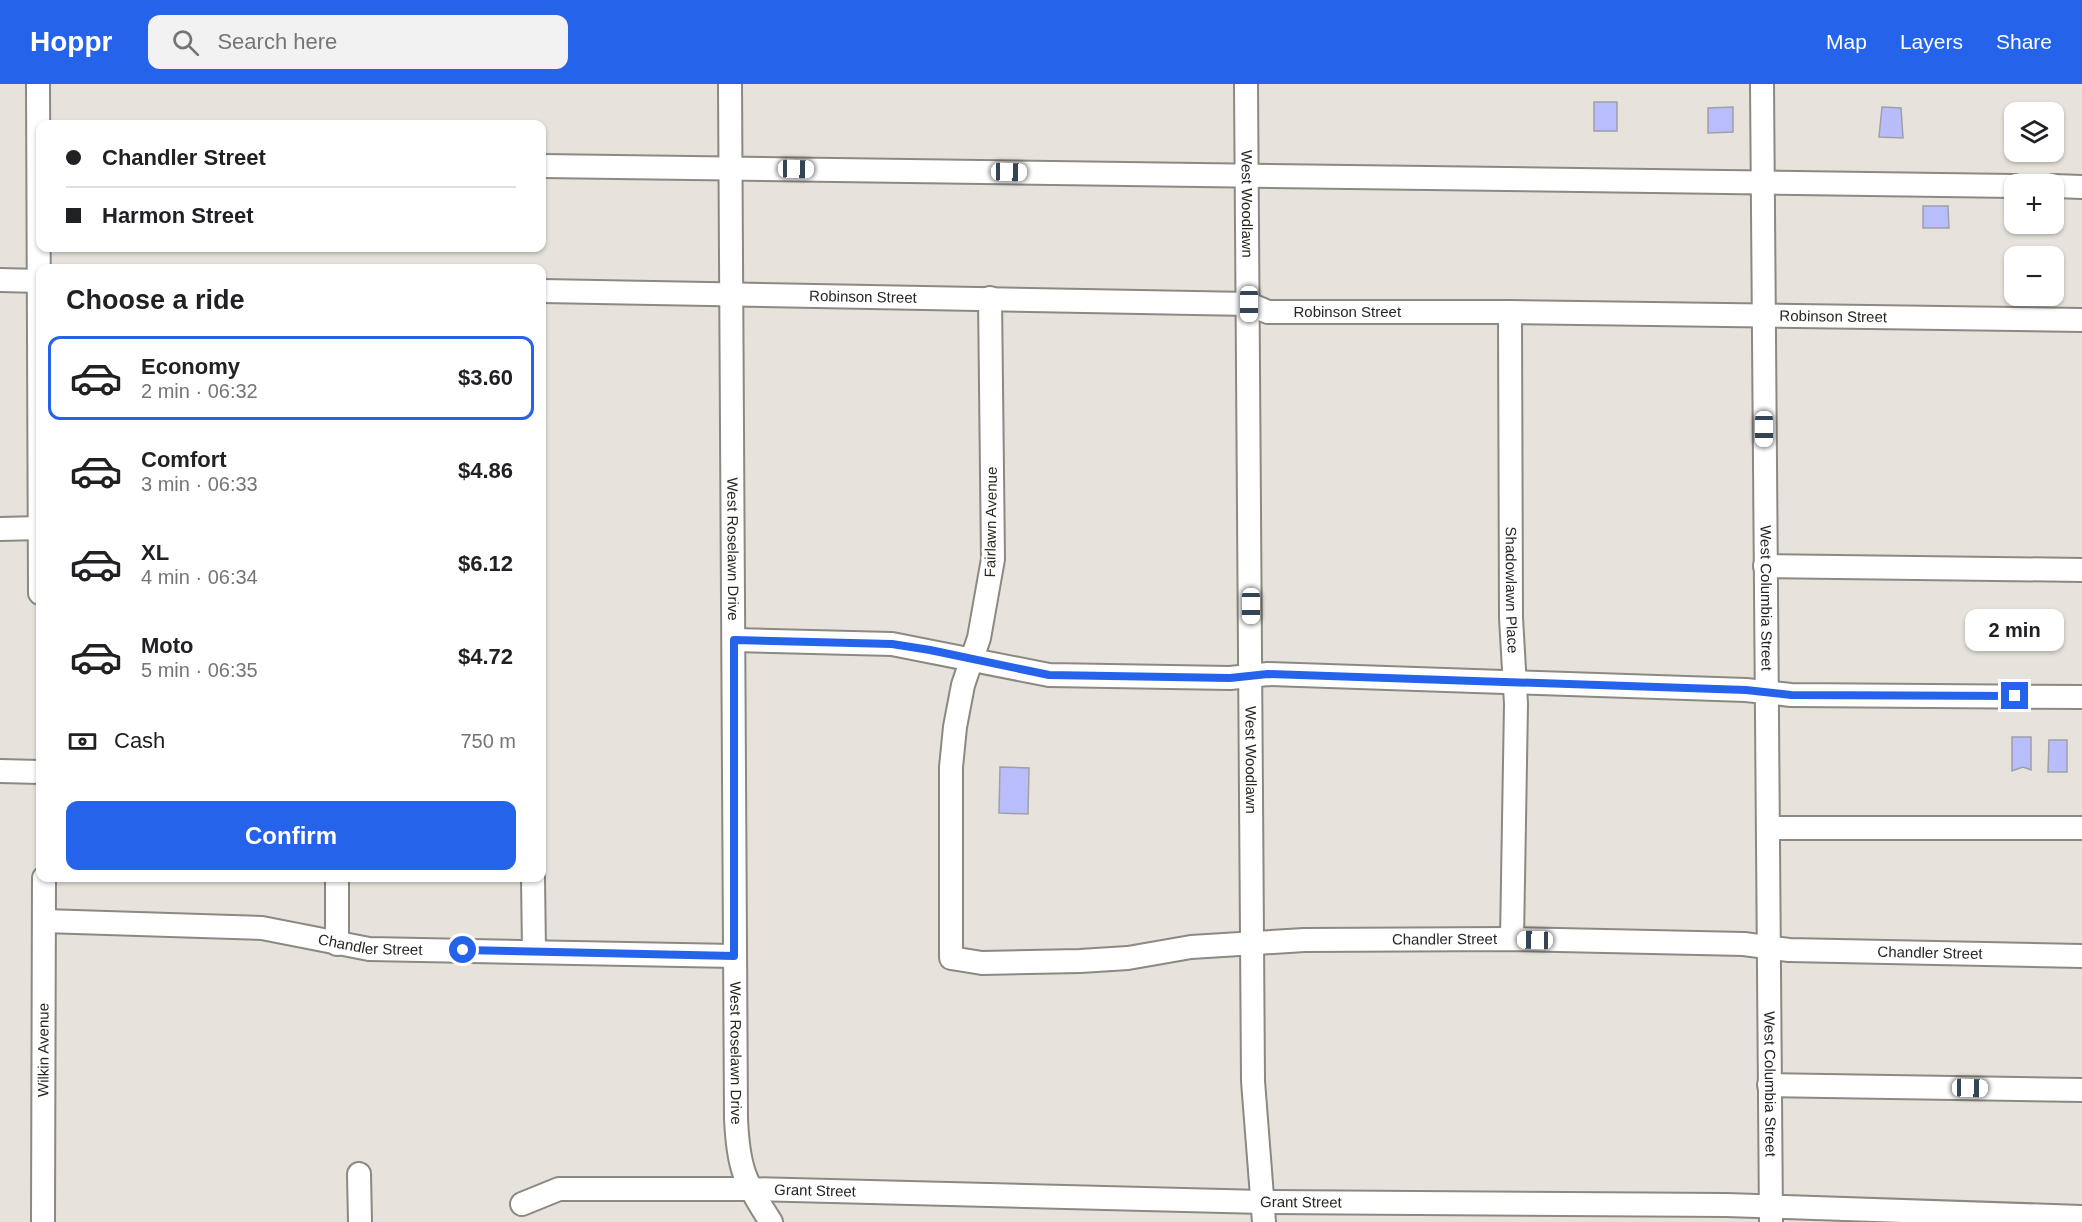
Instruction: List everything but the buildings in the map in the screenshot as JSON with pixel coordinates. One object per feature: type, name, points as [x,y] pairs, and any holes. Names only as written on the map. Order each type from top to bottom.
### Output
[{"type":"street","points":[[38,84],[38,120]]},
{"type":"street","name":"West Roselawn Drive","points":[[730,84],[734,956],[738,1156],[749,1189],[771,1222]]},
{"type":"street","name":"West Woodlawn","points":[[1246,84],[1252,1081],[1264,1212]]},
{"type":"street","name":"West Columbia Street","points":[[1762,84],[1771,1215]]},
{"type":"street","points":[[546,166],[2004,186]]},
{"type":"street","points":[[2064,186],[2082,187]]},
{"type":"street","points":[[0,280],[36,280]]},
{"type":"street","name":"Robinson Street","points":[[546,291],[1249,304],[1268,312],[1510,312],[2082,320]]},
{"type":"street","name":"Fairlawn Avenue","points":[[951,958],[951,767],[955,727],[971,660],[979,638],[993,559],[990,298]]},
{"type":"street","name":"Shadowlawn Place","points":[[1510,312],[1511,618],[1515,683],[1512,939]]},
{"type":"street","points":[[0,529],[36,528]]},
{"type":"street","points":[[1765,566],[2082,570]]},
{"type":"street","points":[[734,640],[892,644],[1049,675],[1230,678],[1268,674],[1767,692],[2082,697]]},
{"type":"street","points":[[0,771],[36,772]]},
{"type":"street","points":[[1768,828],[2082,828]]},
{"type":"street","name":"Wilkin Avenue","points":[[43,1222],[44,882]]},
{"type":"street","points":[[337,882],[337,944]]},
{"type":"street","points":[[534,882],[534,951]]},
{"type":"street","name":"Chandler Street","points":[[44,921],[262,928],[369,949],[734,956]]},
{"type":"street","name":"Chandler Street","points":[[951,958],[982,963],[1080,962],[1128,958],[1191,947],[1304,940],[1512,939],[1744,944],[1768,948],[2082,956]]},
{"type":"street","points":[[1769,1084],[2082,1090]]},
{"type":"street","points":[[359,1174],[360,1222]]},
{"type":"street","name":"Grant Street","points":[[522,1204],[559,1189],[749,1189],[1264,1212],[2082,1217]]},
{"type":"route","points":[[463,950],[734,956],[734,640],[892,644],[1049,675],[1230,678],[1268,674],[1746,690],[1791,695],[2015,696]]}]
